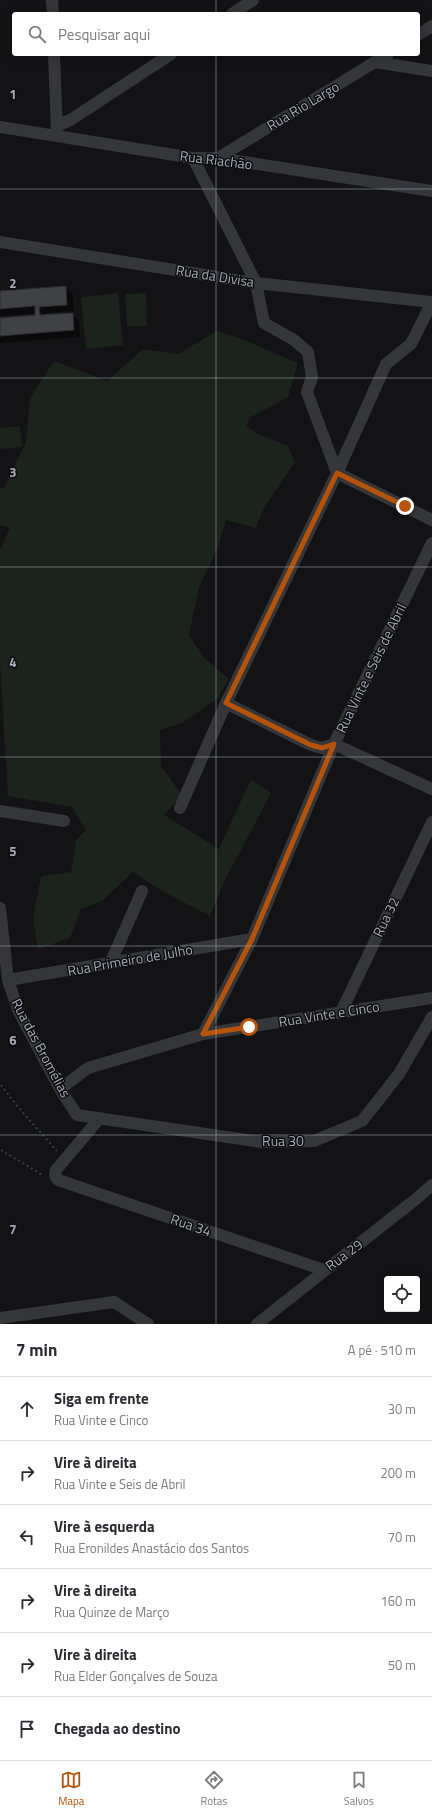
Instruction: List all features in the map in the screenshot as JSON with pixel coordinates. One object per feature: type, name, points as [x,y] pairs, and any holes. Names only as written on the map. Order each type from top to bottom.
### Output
[{"type":"street","points":[[52,0],[53,12]]},
{"type":"street","points":[[235,12],[253,0]]},
{"type":"street","points":[[420,34],[432,26]]},
{"type":"street","points":[[54,56],[57,132]]},
{"type":"street","points":[[57,132],[72,119],[168,56]]},
{"type":"street","name":"Rua Rio Largo","points":[[218,158],[385,56]]},
{"type":"street","points":[[375,62],[432,71]]},
{"type":"street","name":"Rua Riachão","points":[[0,127],[57,132],[193,158],[218,158],[432,192]]},
{"type":"street","points":[[193,158],[256,283],[264,323],[294,340],[308,352],[312,377],[307,392],[337,473],[432,520]]},
{"type":"street","name":"Rua da Divisa","points":[[0,242],[256,283],[432,302]]},
{"type":"street","points":[[180,808],[226,703],[337,473],[386,364],[411,344],[432,302]]},
{"type":"street","name":"Rua Vinte e Seis de Abril","points":[[203,1034],[252,939],[334,744],[432,543]]},
{"type":"street","points":[[226,703],[311,745],[322,748],[334,744],[432,789]]},
{"type":"street","points":[[0,811],[64,821]]},
{"type":"street","name":"Rua 32","points":[[341,1012],[432,822]]},
{"type":"street","points":[[110,964],[142,891]]},
{"type":"street","name":"Rua das Bromélias","points":[[0,908],[8,980],[18,1010],[60,1089],[77,1115]]},
{"type":"street","name":"Rua Primeiro de Julho","points":[[8,980],[252,939]]},
{"type":"street","name":"Rua Vinte e Cinco","points":[[60,1089],[88,1068],[203,1034],[432,998]]},
{"type":"street","name":"Rua 30","points":[[77,1115],[261,1142],[314,1141],[362,1121],[399,1074],[432,1017]]},
{"type":"street","points":[[57,1178],[56,1170],[99,1119]]},
{"type":"street","name":"Rua 34","points":[[57,1178],[324,1270]]},
{"type":"street","name":"Rua 29","points":[[257,1324],[432,1185]]},
{"type":"street","points":[[0,1318],[114,1302],[148,1324]]},
{"type":"path","points":[[1,1085],[18,1107],[65,1159]]},
{"type":"path","points":[[1,1150],[43,1176],[57,1178]]},
{"type":"shaded area","points":[[118,293],[123,345],[86,349],[81,297]]},
{"type":"shaded area","points":[[146,293],[147,326],[127,326],[125,294]]},
{"type":"shaded area","points":[[217,331],[242,339],[298,363],[288,397],[251,417],[246,426],[258,434],[288,446],[295,462],[263,509],[256,528],[226,520],[218,547],[199,587],[189,635],[204,658],[229,679],[218,698],[182,723],[160,730],[161,766],[182,795],[164,815],[219,849],[251,779],[271,793],[223,884],[210,916],[164,892],[133,872],[102,901],[81,909],[70,938],[38,949],[33,919],[41,876],[71,872],[76,840],[86,830],[72,807],[8,796],[0,663],[0,550],[10,528],[0,525],[0,488],[4,488],[26,442],[30,398],[54,361],[107,381],[143,349],[178,354]]},
{"type":"shaded area","points":[[20,426],[22,447],[0,449],[0,428]]},
{"type":"building","points":[[66,286],[67,305],[39,307],[40,315],[73,313],[74,330],[0,336],[0,318],[35,315],[35,306],[0,309],[0,291]]},
{"type":"route","points":[[249,1027],[203,1034],[252,939],[334,744],[322,748],[311,745],[226,703],[337,473],[405,506]]}]
